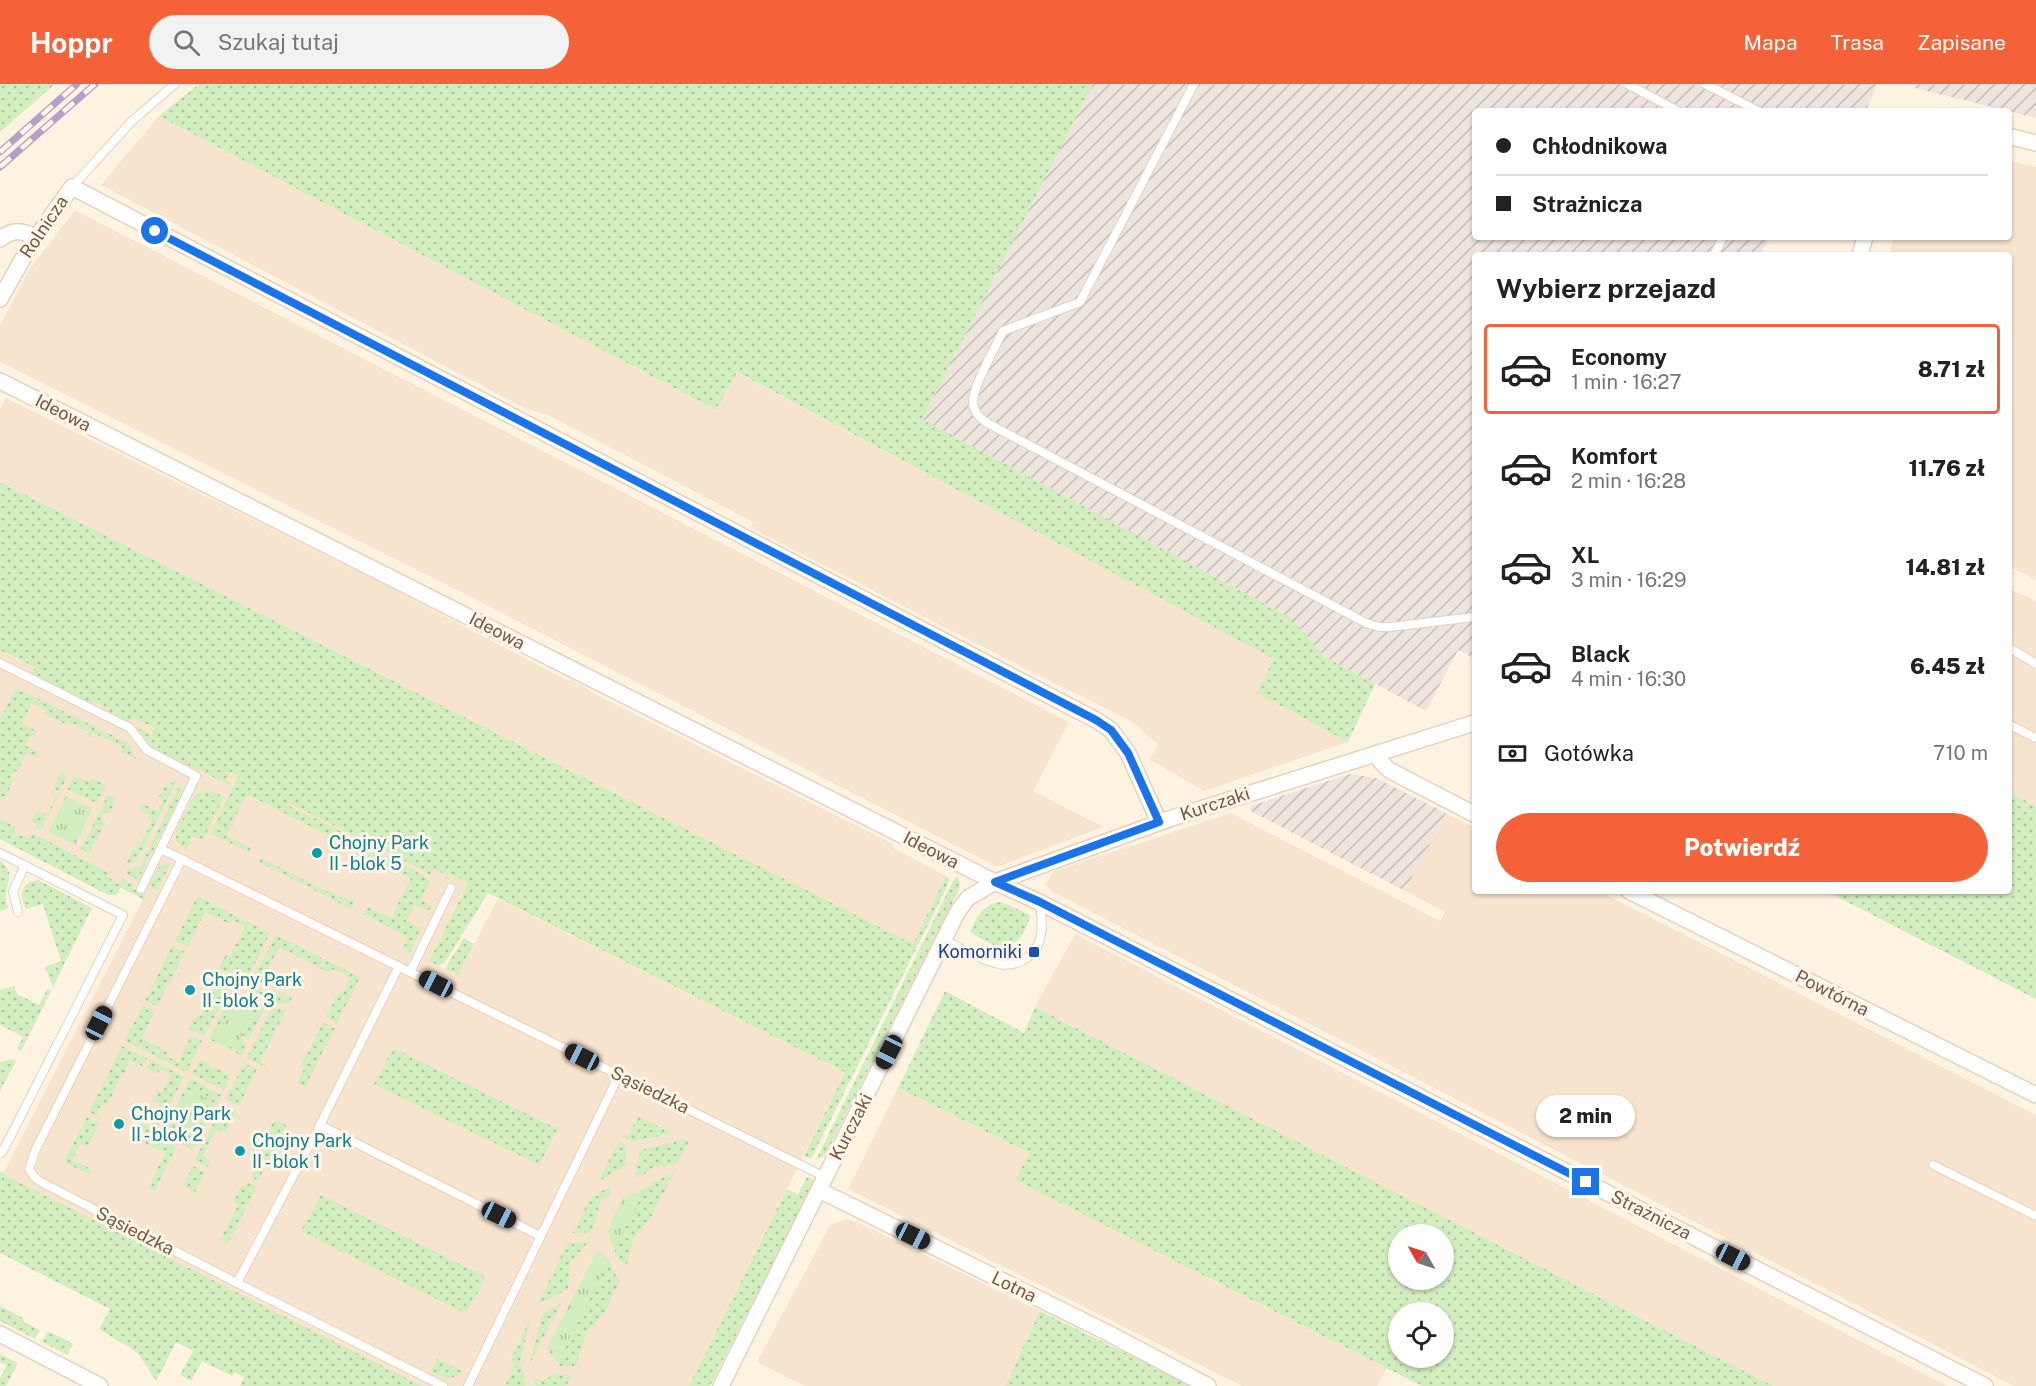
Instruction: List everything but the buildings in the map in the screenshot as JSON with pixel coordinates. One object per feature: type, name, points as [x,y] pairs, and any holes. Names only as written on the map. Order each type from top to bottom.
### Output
[{"type":"street","points":[[2012,137],[2036,143]]},
{"type":"street","name":"Rolnicza","points":[[0,299],[36,238],[72,187]]},
{"type":"street","points":[[72,187],[1096,720],[1111,730],[1128,753],[1159,822]]},
{"type":"street","points":[[0,239],[7,233],[18,231],[25,231],[36,238]]},
{"type":"street","name":"Ideowa","points":[[0,381],[995,882]]},
{"type":"street","name":"Kurczaki","points":[[721,1386],[944,940],[963,904],[976,892],[995,882],[1159,822],[1472,724]]},
{"type":"street","points":[[1378,753],[1384,767],[1472,813]]},
{"type":"street","name":"Strażnicza","points":[[995,882],[1040,902],[1985,1386]]},
{"type":"street","name":"Powtórna","points":[[1635,894],[2036,1095]]},
{"type":"street","name":"Lotna","points":[[822,1184],[1208,1386]]},
{"type":"street","points":[[0,1334],[100,1386]]},
{"type":"lane","points":[[72,187],[132,121],[175,84]]},
{"type":"lane","points":[[1194,84],[1080,302],[1003,331],[974,391],[972,403],[979,417],[1366,622],[1379,627],[1389,627],[1472,617]]},
{"type":"lane","points":[[1627,84],[1672,108]]},
{"type":"lane","points":[[1706,84],[1752,108]]},
{"type":"lane","points":[[2012,649],[2036,664]]},
{"type":"lane","points":[[0,663],[130,728],[147,750],[196,776],[141,889]]},
{"type":"lane","points":[[2012,726],[2036,738]]},
{"type":"lane","name":"Sąsiedzka","points":[[161,849],[619,1075],[822,1184]]},
{"type":"lane","points":[[0,853],[123,915],[0,1154]]},
{"type":"lane","name":"Sąsiedzka","points":[[182,859],[35,1151],[29,1168],[34,1177],[41,1182],[237,1283]]},
{"type":"lane","points":[[18,912],[13,891],[25,865]]},
{"type":"lane","points":[[410,972],[451,888]]},
{"type":"lane","points":[[944,940],[990,962],[1002,965],[1020,962],[1034,952],[1039,943],[1043,922],[1040,902]]},
{"type":"lane","points":[[399,966],[320,1125],[237,1283],[443,1386]]},
{"type":"lane","points":[[468,1386],[619,1075]]},
{"type":"lane","points":[[320,1125],[540,1236]]},
{"type":"lane","points":[[1933,1165],[2036,1216]]},
{"type":"shaded area","points":[[1093,84],[1877,84],[1867,108],[1472,108],[1472,240],[1768,240],[1762,252],[1472,252],[1472,657],[1458,650],[1426,711],[1325,657],[1291,618],[922,419]]},
{"type":"shaded area","points":[[1916,84],[2036,84],[2036,118],[2012,112],[2012,108],[1996,108],[1915,88]]},
{"type":"shaded area","points":[[159,116],[716,410],[736,372],[1275,659],[1257,693],[1348,742],[1204,791],[1149,759],[1159,745],[1134,723],[751,528],[753,522],[550,416],[524,408],[101,185]]},
{"type":"shaded area","points":[[2012,162],[2036,167],[2036,580],[2012,568],[2012,252],[1890,252],[1893,240],[2012,240]]},
{"type":"shaded area","points":[[75,210],[1069,722],[1033,791],[1103,827],[997,867],[451,587],[0,362],[0,326],[28,271]]},
{"type":"shaded area","points":[[6,398],[387,586],[569,681],[570,679],[584,686],[591,692],[893,844],[892,847],[946,876],[913,944],[0,482],[0,409]]},
{"type":"shaded area","points":[[2012,590],[2036,601],[2036,806],[2012,794]]},
{"type":"shaded area","points":[[0,645],[468,883],[429,960],[439,966],[458,975],[498,899],[845,1072],[689,1386],[408,1386],[0,1180],[143,899],[139,894],[0,827]]},
{"type":"shaded area","points":[[1350,774],[1376,778],[1446,813],[1405,891],[1252,812],[1250,806]]},
{"type":"shaded area","points":[[1231,813],[1440,921],[1445,912],[1405,891],[1446,813],[1472,826],[1472,894],[1605,894],[2036,1115],[2036,1386],[2014,1386],[1051,891],[1045,885],[1054,871]]},
{"type":"shaded area","points":[[1075,934],[1947,1386],[1773,1386],[1035,1007]]},
{"type":"shaded area","points":[[898,1088],[1029,1153],[1015,1180],[1387,1368],[1377,1386],[1242,1386],[848,1189]]},
{"type":"shaded area","points":[[847,1219],[1040,1311],[1005,1386],[805,1386],[757,1362],[830,1225]]},
{"type":"green space","points":[[0,84],[55,84],[0,132]]},
{"type":"green space","points":[[199,84],[1093,84],[922,419],[1291,618],[1325,657],[1375,684],[1348,742],[1257,693],[1274,659],[737,372],[716,410],[159,116]]},
{"type":"green space","points":[[0,482],[913,944],[946,876],[949,879],[947,887],[811,1159],[804,1156],[845,1072],[488,893],[444,964],[439,966],[429,961],[468,883],[450,874],[444,882],[447,875],[433,869],[430,875],[289,803],[287,805],[348,837],[379,850],[430,881],[421,900],[433,907],[428,910],[415,905],[406,921],[420,928],[409,954],[402,950],[408,937],[363,914],[367,907],[391,918],[411,878],[247,794],[232,823],[235,828],[231,826],[226,836],[251,848],[249,852],[211,834],[239,775],[230,772],[226,780],[230,782],[230,785],[154,749],[136,727],[152,735],[155,728],[132,717],[129,722],[107,711],[108,708],[92,701],[90,703],[32,673],[35,667],[0,650]]},
{"type":"green space","points":[[16,688],[128,743],[136,759],[120,752],[122,747],[96,734],[93,738],[88,735],[89,732],[67,721],[65,724],[45,714],[46,710],[32,703],[22,723],[37,731],[33,738],[29,736],[24,745],[40,753],[37,758],[27,753],[17,772],[14,771],[9,779],[13,782],[4,799],[0,801],[0,719]]},
{"type":"green space","points":[[61,772],[67,777],[41,830],[37,829],[36,824],[31,822],[37,810],[47,815],[59,791],[53,788]]},
{"type":"green space","points":[[74,775],[89,782],[91,778],[106,785],[97,803],[67,789]]},
{"type":"green space","points":[[174,778],[176,783],[136,862],[126,863],[133,849],[135,850],[139,842],[141,843],[152,821],[148,819],[150,815],[139,809],[141,803],[158,811],[163,800],[158,798],[165,786],[169,788]]},
{"type":"green space","points":[[181,782],[182,793],[138,880],[126,874],[128,869],[140,867]]},
{"type":"green space","points":[[209,790],[224,797],[202,841],[193,836],[186,849],[176,841],[176,831],[193,798]]},
{"type":"green space","points":[[2012,794],[2036,806],[2036,999],[1832,894],[2012,894]]},
{"type":"green space","points":[[108,795],[116,799],[109,814],[104,812],[100,820],[105,823],[89,854],[81,849]]},
{"type":"green space","points":[[66,796],[92,809],[75,845],[48,832]]},
{"type":"green space","points":[[0,819],[16,827],[14,832],[29,839],[32,833],[109,873],[107,877],[120,884],[123,879],[146,895],[143,899],[120,888],[116,895],[108,895],[0,839]]},
{"type":"green space","points":[[261,858],[328,892],[355,900],[351,909],[259,862]]},
{"type":"green space","points":[[0,861],[7,867],[9,876],[6,895],[8,908],[0,911]]},
{"type":"green space","points":[[171,863],[157,890],[149,886],[158,868]]},
{"type":"green space","points":[[957,876],[960,883],[958,892],[828,1150],[824,1156],[816,1160],[953,881]]},
{"type":"green space","points":[[38,880],[92,908],[53,987],[45,967],[61,961],[43,904],[26,909],[22,894],[28,883]]},
{"type":"green space","points":[[197,896],[270,933],[246,981],[219,968],[226,954],[230,956],[245,926],[232,920],[230,924],[205,912],[187,947],[175,941]]},
{"type":"green space","points":[[999,902],[1030,915],[1021,937],[1006,947],[992,945],[970,932],[984,910]]},
{"type":"green space","points":[[276,935],[360,977],[337,1023],[326,1017],[339,991],[343,993],[350,978],[333,969],[330,973],[279,947],[261,983],[258,982],[255,988],[271,996],[277,990],[292,998],[289,1003],[273,1005],[247,992]]},
{"type":"green space","points":[[464,938],[474,944],[458,975],[445,969]]},
{"type":"green space","points":[[172,946],[185,952],[157,1006],[145,1001]]},
{"type":"green space","points":[[222,974],[234,980],[204,1036],[189,1029],[196,1016],[200,1017]]},
{"type":"green space","points":[[14,986],[17,994],[39,1005],[47,989],[51,991],[21,1051],[17,1049],[23,1037],[0,1025],[0,990]]},
{"type":"green space","points":[[233,991],[265,1007],[249,1039],[242,1036],[253,1013],[233,1004],[216,1039],[235,1049],[240,1039],[247,1043],[241,1055],[209,1039]]},
{"type":"green space","points":[[945,991],[1024,1033],[1035,1007],[1773,1386],[1422,1386],[1015,1180],[1029,1153],[898,1088]]},
{"type":"green space","points":[[234,1003],[253,1013],[235,1049],[215,1039]]},
{"type":"green space","points":[[143,1005],[155,1011],[141,1038],[168,1052],[166,1056],[178,1062],[191,1036],[202,1041],[186,1072],[124,1040]]},
{"type":"green space","points":[[271,1009],[286,1009],[260,1062],[266,1067],[247,1058]]},
{"type":"green space","points":[[323,1022],[335,1028],[305,1087],[297,1083],[305,1067],[301,1065]]},
{"type":"green space","points":[[122,1046],[147,1058],[142,1066],[130,1061],[107,1105],[102,1103],[96,1115],[89,1112]]},
{"type":"green space","points":[[393,1048],[558,1129],[539,1165],[374,1084]]},
{"type":"green space","points":[[12,1059],[16,1061],[0,1091],[0,1062]]},
{"type":"green space","points":[[151,1060],[184,1077],[156,1132],[144,1132],[138,1129],[141,1123],[149,1127],[161,1104],[153,1100],[158,1091],[162,1093],[171,1075],[160,1069],[157,1074],[147,1068]]},
{"type":"green space","points":[[200,1060],[230,1075],[223,1090],[192,1074]]},
{"type":"green space","points":[[244,1063],[257,1069],[239,1106],[226,1100]]},
{"type":"green space","points":[[190,1079],[221,1095],[212,1112],[205,1109],[210,1100],[172,1126],[192,1136],[204,1112],[211,1116],[193,1150],[162,1134]]},
{"type":"green space","points":[[191,1090],[210,1100],[192,1136],[172,1127]]},
{"type":"green space","points":[[223,1104],[236,1111],[225,1132],[216,1129],[203,1156],[211,1161],[208,1167],[195,1160]]},
{"type":"green space","points":[[638,1116],[672,1133],[633,1142],[621,1136],[622,1134],[628,1136]]},
{"type":"green space","points":[[87,1117],[99,1123],[87,1147],[80,1144],[72,1160],[89,1168],[90,1175],[64,1162]]},
{"type":"green space","points":[[275,1119],[286,1125],[258,1181],[251,1177],[268,1143],[264,1140]]},
{"type":"green space","points":[[141,1136],[154,1137],[176,1147],[155,1191],[148,1188],[165,1153],[139,1140]]},
{"type":"green space","points":[[684,1139],[689,1141],[678,1163],[653,1167],[639,1178],[635,1175],[641,1150]]},
{"type":"green space","points":[[619,1141],[626,1145],[626,1165],[598,1182]]},
{"type":"green space","points":[[193,1166],[205,1172],[195,1192],[183,1186]]},
{"type":"green space","points":[[0,1171],[422,1386],[240,1386],[244,1377],[234,1372],[232,1376],[202,1361],[191,1381],[180,1375],[193,1351],[176,1342],[156,1381],[138,1353],[99,1329],[110,1309],[0,1253]]},
{"type":"green space","points":[[674,1173],[650,1219],[634,1237],[627,1264],[622,1262],[614,1248],[644,1189],[654,1181]]},
{"type":"green space","points":[[807,1177],[815,1180],[710,1386],[689,1386],[787,1189],[798,1194]]},
{"type":"green space","points":[[248,1182],[257,1186],[228,1244],[220,1240],[238,1205],[233,1202],[242,1185],[245,1187]]},
{"type":"green space","points":[[610,1186],[611,1194],[600,1203],[592,1232],[573,1233],[590,1199]]},
{"type":"green space","points":[[644,1189],[614,1248],[607,1232],[623,1197]]},
{"type":"green space","points":[[321,1195],[486,1277],[466,1314],[301,1231]]},
{"type":"green space","points":[[588,1242],[570,1263],[568,1289],[537,1305],[568,1243]]},
{"type":"green space","points":[[597,1250],[609,1259],[557,1362],[547,1348]]},
{"type":"green space","points":[[609,1259],[620,1281],[601,1318],[587,1331],[576,1366],[559,1366],[557,1362]]},
{"type":"green space","points":[[561,1303],[530,1364],[541,1317],[546,1311]]},
{"type":"green space","points":[[0,1306],[40,1330],[35,1339],[0,1321]]},
{"type":"green space","points":[[1040,1311],[1187,1383],[1191,1386],[1005,1386]]},
{"type":"green space","points":[[531,1317],[520,1362],[526,1386],[505,1386],[515,1364],[510,1360]]},
{"type":"green space","points":[[48,1331],[73,1344],[67,1355],[42,1342]]},
{"type":"green space","points":[[0,1354],[18,1363],[6,1386],[0,1386],[0,1378],[7,1365],[0,1362]]},
{"type":"green space","points":[[437,1358],[462,1371],[455,1376],[443,1377],[431,1371]]},
{"type":"green space","points":[[556,1374],[572,1375],[566,1386],[536,1386],[534,1378],[541,1381]]},
{"type":"railway","points":[[0,152],[77,84]]},
{"type":"railway","points":[[0,167],[95,84]]},
{"type":"place","name":"Chojny Park II - blok 5","points":[[317,853]]},
{"type":"place","name":"Komorniki","points":[[1034,952]]},
{"type":"place","name":"Chojny Park II - blok 3","points":[[190,990]]},
{"type":"place","name":"Chojny Park II - blok 2","points":[[119,1124]]},
{"type":"place","name":"Chojny Park II - blok 1","points":[[240,1151]]},
{"type":"route","points":[[155,231],[1096,720],[1111,730],[1121,741],[1159,822],[995,882],[1040,902],[1586,1182]]}]
